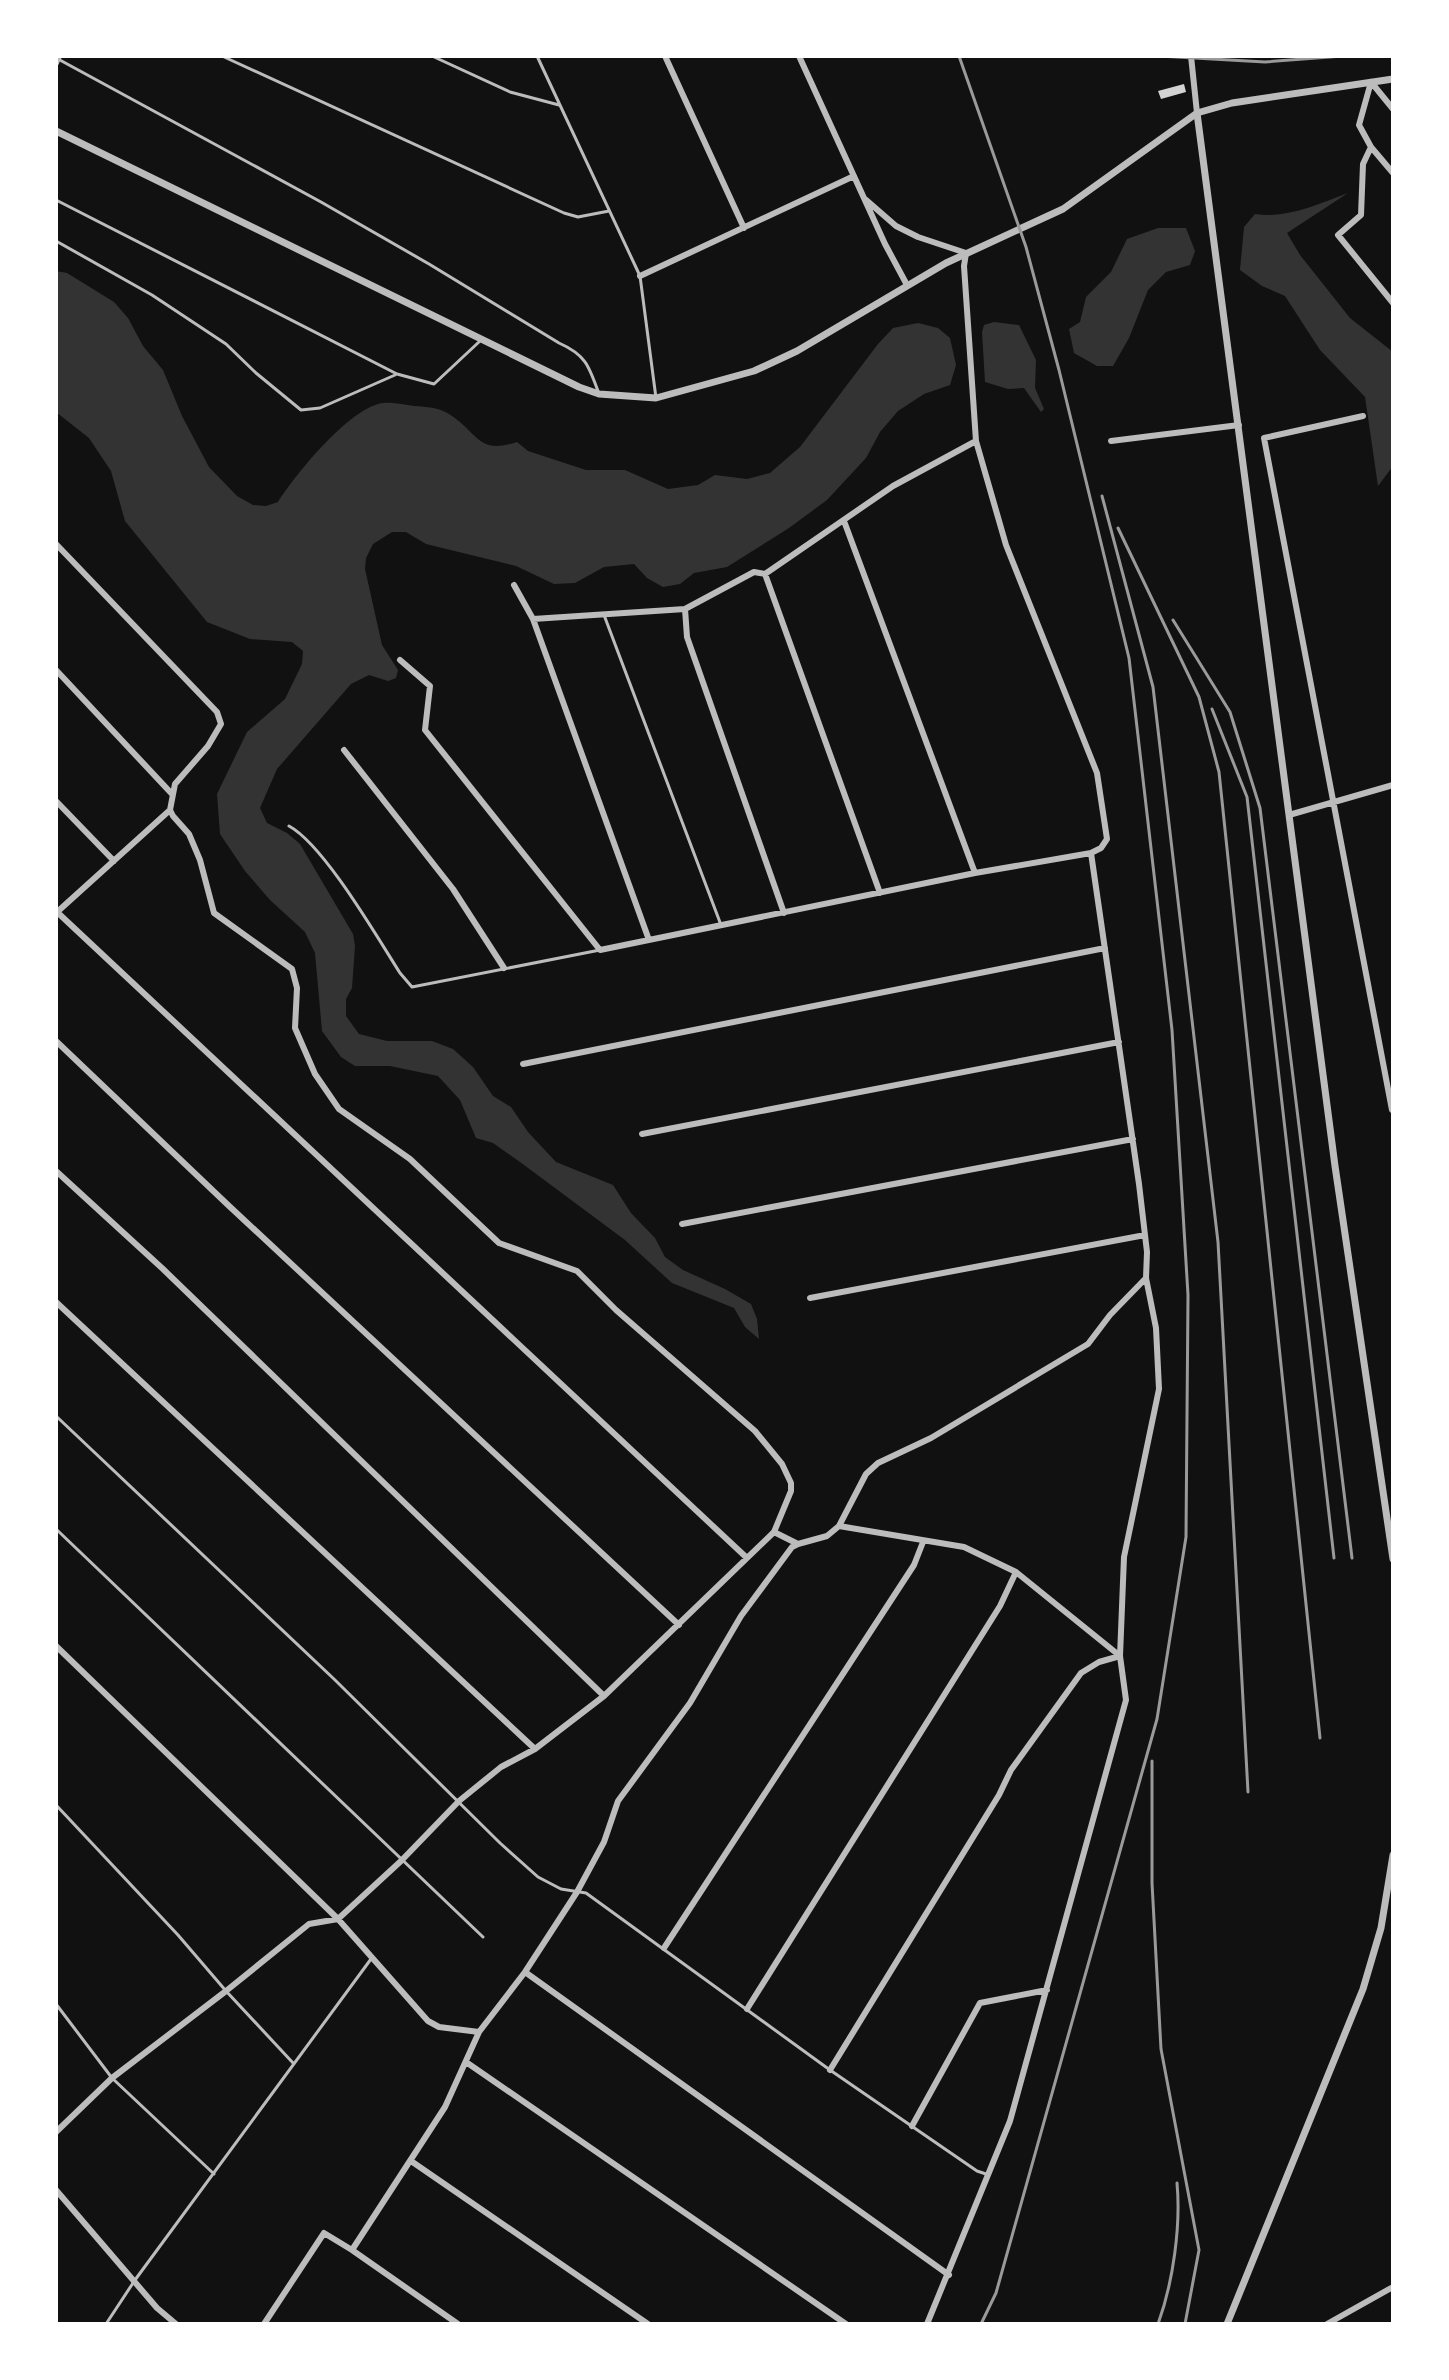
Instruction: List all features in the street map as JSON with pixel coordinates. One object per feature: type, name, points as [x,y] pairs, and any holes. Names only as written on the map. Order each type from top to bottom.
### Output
[{"type":"street","points":[[665,56],[744,228]]},
{"type":"street","points":[[799,56],[907,285]]},
{"type":"street","points":[[1191,56],[1335,1166],[1393,1558]]},
{"type":"street","points":[[56,131],[579,387],[599,394],[656,398],[754,371],[797,351],[966,253],[1063,209],[1197,113],[1232,103],[1393,79]]},
{"type":"street","points":[[1371,82],[1393,109]]},
{"type":"street","points":[[1371,82],[1359,125],[1371,147],[1393,173]]},
{"type":"street","points":[[1371,147],[1363,164],[1361,215],[1338,235],[1393,303]]},
{"type":"street","points":[[640,276],[854,176]]},
{"type":"street","points":[[865,199],[896,226],[966,253]]},
{"type":"street","points":[[400,660],[430,686],[425,730],[600,950],[975,873],[1091,853],[1101,848],[1107,839],[1097,773],[1006,545],[976,441],[964,266],[966,253]]},
{"type":"street","points":[[1363,416],[1264,438],[1392,1110]]},
{"type":"street","points":[[1111,441],[1239,425]]},
{"type":"street","points":[[533,619],[685,609],[754,572],[765,574],[893,486],[976,441]]},
{"type":"street","points":[[844,521],[975,873]]},
{"type":"street","points":[[56,544],[217,712],[221,724],[208,746],[175,784],[170,810],[189,834],[200,860],[214,913],[292,969],[297,988],[295,1028],[315,1074],[339,1109],[410,1159],[499,1243],[577,1271],[616,1310],[755,1431],[782,1464],[791,1483],[791,1491],[774,1532],[604,1696],[535,1749],[501,1767],[459,1801],[401,1861],[338,1919],[309,1924],[112,2078],[56,2132]]},
{"type":"street","points":[[765,574],[880,893]]},
{"type":"street","points":[[514,585],[533,619],[649,940]]},
{"type":"street","points":[[685,609],[687,637],[784,913]]},
{"type":"street","points":[[56,670],[172,794]]},
{"type":"street","points":[[344,750],[453,889],[504,968]]},
{"type":"street","points":[[1289,815],[1393,785]]},
{"type":"street","points":[[56,801],[114,861]]},
{"type":"street","points":[[170,810],[57,912],[747,1558]]},
{"type":"street","points":[[927,2324],[1010,2121],[1126,1700],[1120,1656],[1124,1557],[1159,1389],[1156,1328],[1146,1278],[1145,1235],[1133,1139],[1091,853]]},
{"type":"street","points":[[523,1064],[1105,948]]},
{"type":"street","points":[[56,1041],[679,1625]]},
{"type":"street","points":[[642,1134],[1119,1042]]},
{"type":"street","points":[[682,1224],[1133,1139]]},
{"type":"street","points":[[56,1171],[163,1269],[604,1696]]},
{"type":"street","points":[[810,1298],[1145,1235]]},
{"type":"street","points":[[352,2250],[445,2107],[479,2032],[525,1972],[577,1892],[604,1842],[618,1801],[690,1703],[741,1616],[792,1547],[827,1536],[839,1526],[866,1474],[878,1463],[931,1438],[1088,1344],[1110,1315],[1146,1278]]},
{"type":"street","points":[[56,1302],[535,1749]]},
{"type":"street","points":[[839,1526],[964,1547],[1016,1572],[1120,1656]]},
{"type":"street","points":[[774,1532],[798,1544]]},
{"type":"street","points":[[664,1948],[914,1565],[923,1542]]},
{"type":"street","points":[[747,2009],[1000,1606],[1016,1572]]},
{"type":"street","points":[[56,1646],[338,1919],[428,2021],[439,2027],[479,2032]]},
{"type":"street","points":[[830,2070],[999,1795],[1011,1770],[1081,1673],[1099,1662],[1120,1656]]},
{"type":"street","points":[[1227,2324],[1363,1989],[1381,1928],[1393,1855]]},
{"type":"street","points":[[525,1972],[949,2275]]},
{"type":"street","points":[[912,2126],[980,2003],[1047,1990]]},
{"type":"street","points":[[466,2062],[846,2324]]},
{"type":"street","points":[[411,2161],[648,2324]]},
{"type":"street","points":[[56,2190],[157,2308],[176,2324]]},
{"type":"street","points":[[264,2324],[324,2233],[458,2324]]},
{"type":"street","points":[[1327,2324],[1393,2287]]},
{"type":"lane","points":[[222,56],[564,213],[578,217],[609,211]]},
{"type":"lane","points":[[432,56],[510,92],[560,106]]},
{"type":"lane","points":[[537,56],[640,276],[656,398]]},
{"type":"lane","points":[[58,59],[321,202],[577,351],[591,370],[599,394]]},
{"type":"lane","points":[[56,200],[397,374],[434,384],[481,340]]},
{"type":"lane","points":[[56,241],[152,295],[226,344],[301,410],[320,408],[397,374]]},
{"type":"lane","points":[[603,614],[721,925]]},
{"type":"lane","points":[[289,826],[303,833],[324,860],[412,987],[600,950]]},
{"type":"lane","points":[[56,1416],[538,1877],[561,1889],[586,1893],[830,2070],[977,2171],[990,2175]]},
{"type":"lane","points":[[56,1529],[483,1937]]},
{"type":"lane","points":[[56,1805],[294,2064]]},
{"type":"lane","points":[[106,2324],[371,1959]]},
{"type":"lane","points":[[56,2004],[112,2078],[214,2174]]},
{"type":"shaded area","points":[[1348,193],[1287,233],[1300,255],[1350,318],[1393,352],[1393,466],[1378,486],[1365,397],[1320,350],[1285,296],[1262,286],[1240,270],[1244,227],[1255,214],[1290,212]]},
{"type":"shaded area","points":[[1158,228],[1186,228],[1195,251],[1190,265],[1166,272],[1148,290],[1129,338],[1113,366],[1097,366],[1074,353],[1069,329],[1080,322],[1086,297],[1111,272],[1127,239]]},
{"type":"shaded area","points":[[56,271],[67,273],[114,302],[163,370],[182,416],[209,467],[237,496],[253,505],[266,506],[278,502],[310,460],[340,429],[355,416],[383,403],[437,409],[459,421],[486,444],[494,446],[517,442],[528,451],[586,470],[625,470],[668,489],[698,485],[715,475],[747,479],[770,473],[800,447],[893,328],[918,323],[938,328],[950,338],[956,365],[950,385],[924,394],[898,411],[880,432],[866,458],[827,500],[727,567],[694,573],[680,584],[663,587],[647,578],[634,564],[604,567],[575,583],[554,584],[516,566],[426,544],[406,532],[392,532],[373,544],[366,558],[365,569],[382,645],[398,670],[396,678],[388,681],[369,675],[351,684],[277,769],[260,808],[267,823],[300,844],[353,934],[352,988],[346,999],[346,1016],[359,1034],[387,1041],[432,1041],[453,1049],[473,1067],[493,1096],[511,1107],[528,1132],[556,1162],[613,1185],[631,1213],[655,1238],[665,1257],[683,1270],[751,1304],[757,1319],[759,1339],[745,1327],[734,1308],[672,1283],[625,1240],[520,1162],[493,1143],[476,1138],[460,1100],[438,1076],[390,1066],[355,1066],[341,1057],[322,1031],[315,953],[305,932],[270,900],[245,871],[220,834],[217,794],[247,732],[285,699],[302,664],[303,651],[292,642],[250,639],[207,622],[125,521],[111,471],[89,438],[56,412]]},
{"type":"shaded area","points":[[994,322],[1019,325],[1036,360],[1035,388],[1044,409],[1041,412],[1024,388],[1008,389],[985,382],[982,332],[984,325]]},
{"type":"building","points":[[1184,84],[1186,92],[1161,99],[1158,91]]},
{"type":"railway","points":[[959,56],[1026,247],[1129,658],[1172,1030],[1188,1295],[1186,1537],[1157,1719],[996,2293],[981,2324]]},
{"type":"railway","points":[[1159,56],[1265,62],[1343,56]]},
{"type":"railway","points":[[1102,496],[1153,687],[1218,1242],[1248,1792]]},
{"type":"railway","points":[[1118,528],[1199,697],[1219,772],[1320,1738]]},
{"type":"railway","points":[[1173,620],[1230,712],[1260,808],[1352,1558]]},
{"type":"railway","points":[[1212,709],[1247,797],[1334,1558]]},
{"type":"railway","points":[[1152,1761],[1152,1883],[1161,2049],[1199,2250],[1185,2324]]},
{"type":"railway","points":[[1158,2324],[1175,2254],[1177,2183]]}]
